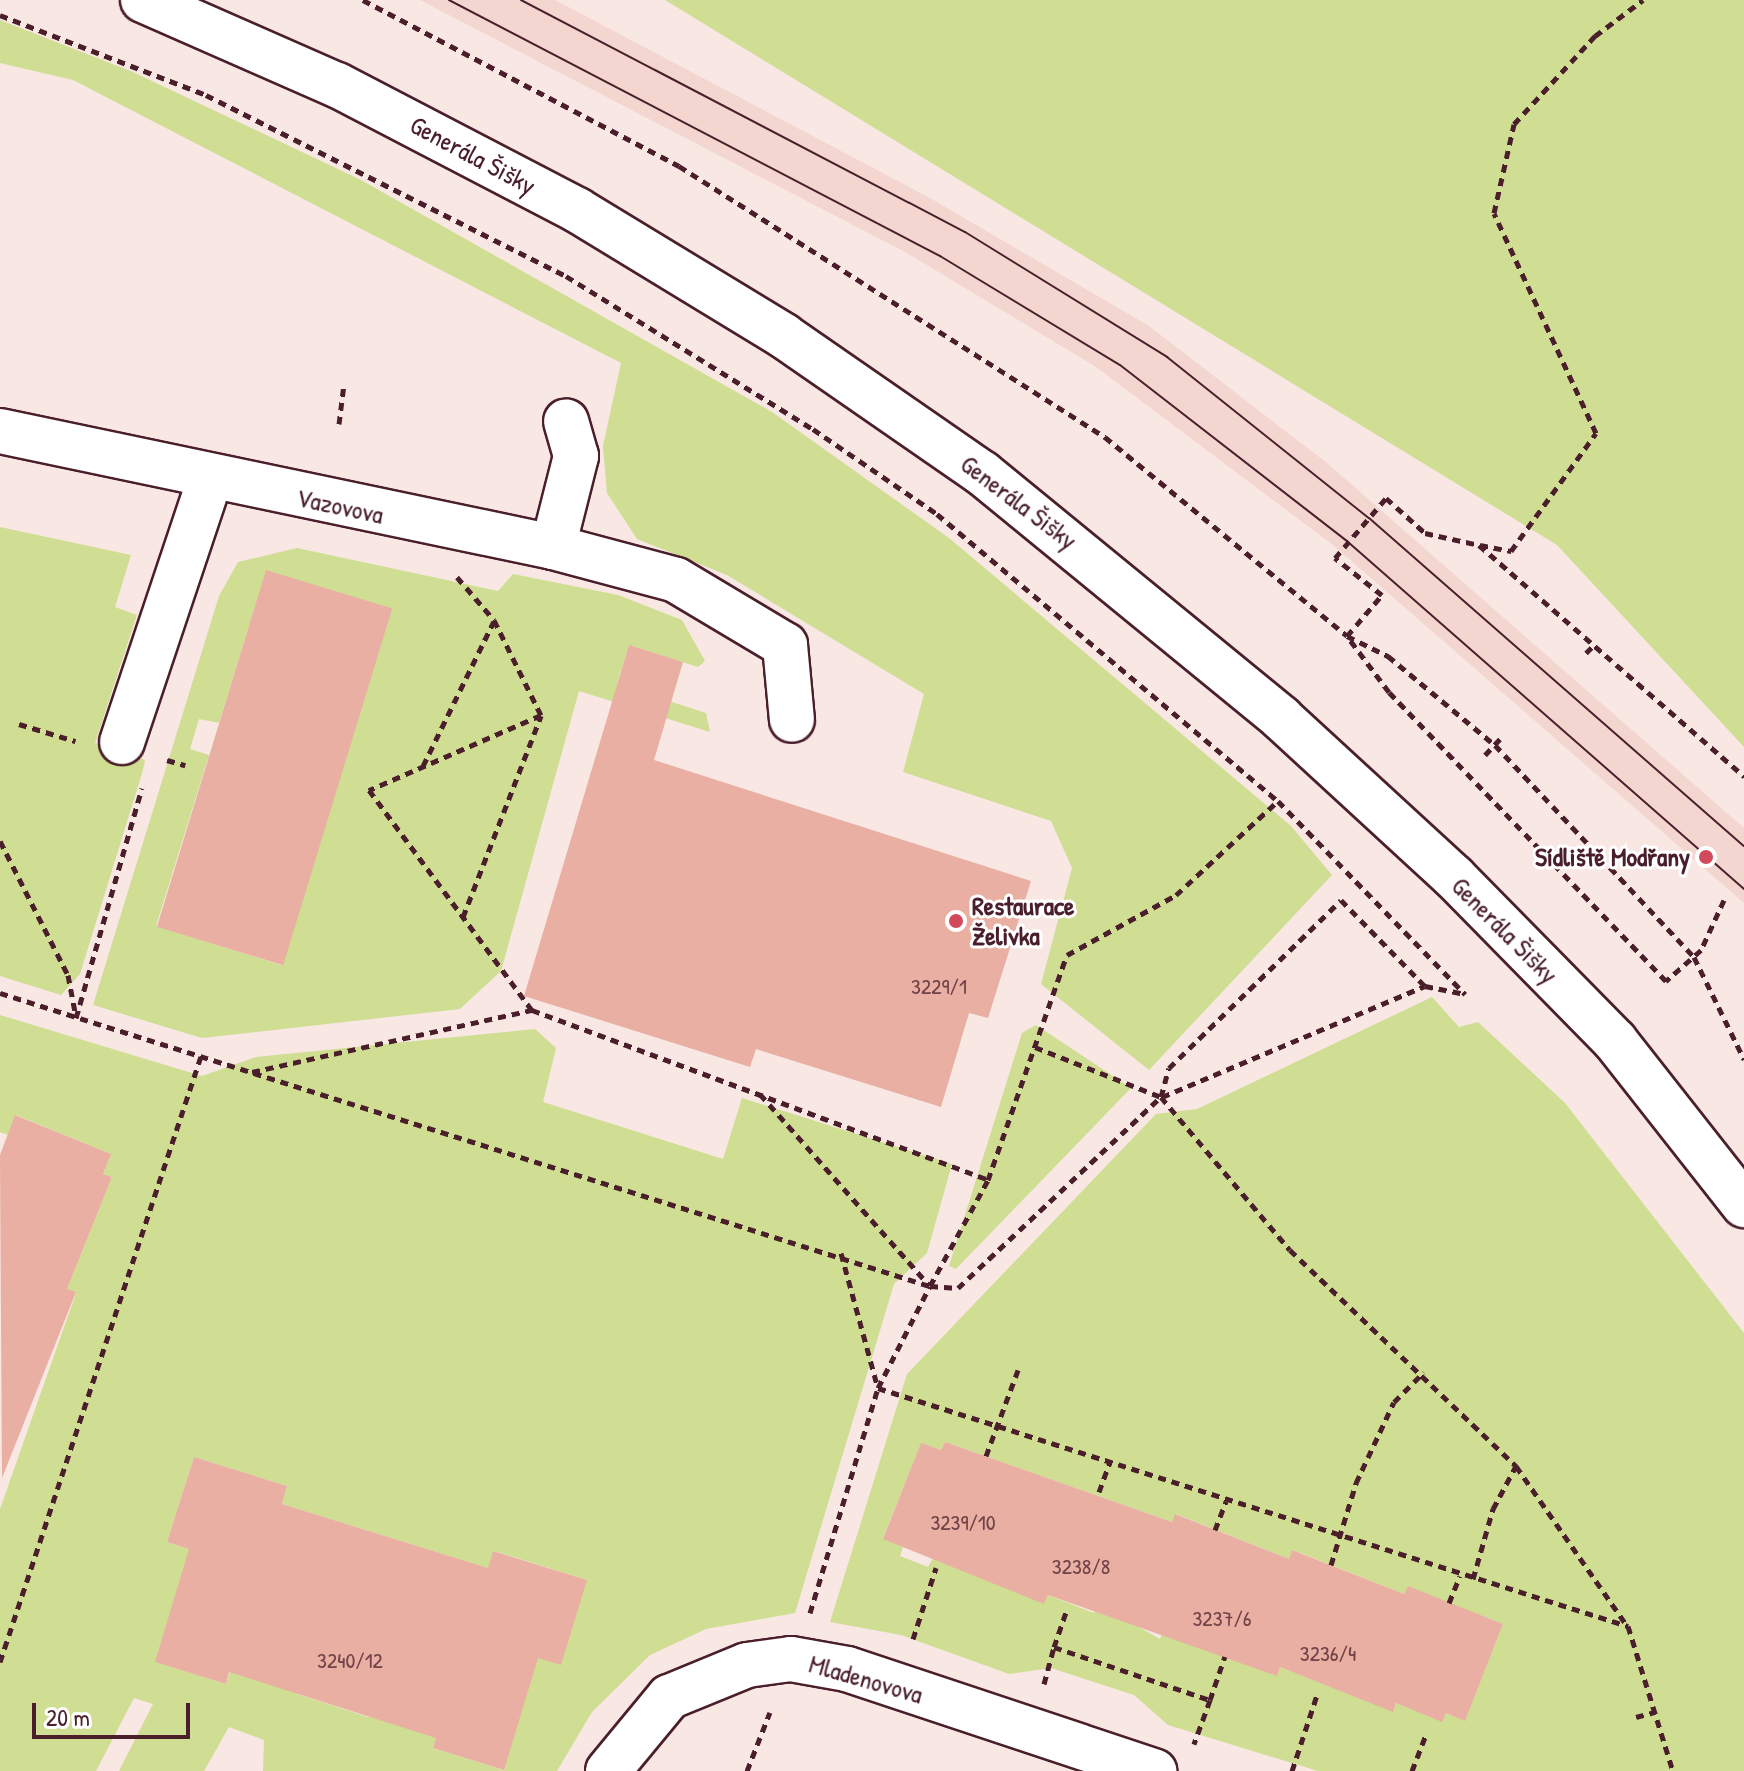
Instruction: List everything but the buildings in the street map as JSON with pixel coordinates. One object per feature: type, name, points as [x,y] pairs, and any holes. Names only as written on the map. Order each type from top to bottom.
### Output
[{"type":"main road","name":"Generála Šišky","points":[[143,0],[337,85],[577,210],[796,344],[982,473],[1154,609],[1433,857],[1615,1041],[1744,1205]]},
{"type":"main road","points":[[553,547],[576,456],[566,421]]},
{"type":"main road","name":"Vazovova","points":[[0,431],[210,479],[553,547],[676,580],[785,645],[792,720]]},
{"type":"main road","points":[[122,742],[210,479]]},
{"type":"main road","name":"Mladenovova","points":[[608,1771],[669,1697],[747,1665],[791,1659],[897,1686],[1032,1731],[1172,1764]]},
{"type":"path","points":[[363,0],[679,166],[1105,437],[1347,636],[1388,656],[1495,745],[1694,957],[1744,1059]]},
{"type":"path","points":[[1347,636],[1382,595],[1335,558],[1386,498],[1425,533],[1511,551],[1596,433],[1494,213],[1514,124],[1595,36],[1643,0]]},
{"type":"path","points":[[0,15],[206,95],[566,276],[937,514],[1278,801],[1465,994],[1425,986],[1161,1097],[958,1288],[930,1286],[841,1253],[0,993]]},
{"type":"path","points":[[339,424],[344,384]]},
{"type":"path","points":[[408,520],[494,620],[541,715],[463,917]]},
{"type":"path","points":[[1479,545],[1744,776]]},
{"type":"path","points":[[423,767],[494,620]]},
{"type":"path","points":[[1347,636],[1389,692],[1666,981],[1694,957],[1724,900]]},
{"type":"path","points":[[1586,653],[1594,645]]},
{"type":"path","points":[[532,1010],[369,790],[541,715]]},
{"type":"path","points":[[1485,755],[1502,737]]},
{"type":"path","points":[[76,1018],[151,756],[122,742]]},
{"type":"path","points":[[809,1617],[878,1388],[988,1180],[1067,955],[1176,895],[1278,801]]},
{"type":"path","points":[[0,841],[68,975],[76,1018]]},
{"type":"path","points":[[1161,1097],[1169,1068],[1341,900],[1425,986]]},
{"type":"path","points":[[251,1072],[532,1010],[988,1180]]},
{"type":"path","points":[[1035,1047],[1161,1097],[1290,1250],[1424,1372],[1516,1466],[1628,1626],[1673,1771]]},
{"type":"path","points":[[0,1662],[201,1056]]},
{"type":"path","points":[[759,1093],[930,1286]]},
{"type":"path","points":[[841,1253],[878,1388]]},
{"type":"path","points":[[986,1456],[1018,1370]]},
{"type":"path","points":[[1331,1565],[1394,1402],[1424,1372]]},
{"type":"path","points":[[878,1388],[999,1424],[1460,1576],[1628,1626]]},
{"type":"path","points":[[1099,1492],[1110,1462]]},
{"type":"path","points":[[1473,1579],[1493,1509],[1516,1466]]},
{"type":"path","points":[[1215,1530],[1226,1501]]},
{"type":"path","points":[[897,1686],[936,1568]]},
{"type":"path","points":[[1449,1603],[1460,1576]]},
{"type":"path","points":[[1032,1731],[1066,1612]]},
{"type":"path","points":[[1054,1647],[1210,1700]]},
{"type":"path","points":[[1172,1764],[1210,1700],[1225,1656]]},
{"type":"path","points":[[1292,1771],[1318,1692]]},
{"type":"path","points":[[747,1771],[773,1702]]},
{"type":"path","points":[[1636,1717],[1655,1712]]},
{"type":"path","points":[[1412,1771],[1426,1734]]},
{"type":"shaded area","points":[[420,0],[555,0],[930,198],[1149,326],[1327,463],[1744,828],[1744,903],[1333,545],[1096,367],[907,253]]},
{"type":"green space","points":[[665,0],[1744,0],[1744,747],[1557,545]]},
{"type":"green space","points":[[0,20],[133,72],[361,180],[772,412],[949,538],[1291,826],[1332,875],[1149,1070],[1041,984],[1072,868],[1051,821],[903,772],[924,694],[727,575],[637,539],[607,493],[603,446],[621,363],[73,80],[0,63]]},
{"type":"green space","points":[[0,527],[131,555],[115,607],[137,615],[95,743],[145,760],[80,974],[61,995],[0,976]]},
{"type":"green space","points":[[297,548],[498,591],[513,574],[618,595],[682,620],[705,661],[698,667],[629,645],[617,684],[706,713],[710,732],[579,691],[501,971],[460,1009],[202,1038],[93,1005],[219,596],[238,562]],"holes":[[[266,571],[391,610],[281,965],[156,926],[209,755],[190,749],[199,719],[219,723]]]},
{"type":"green space","points":[[1432,997],[1459,1027],[1478,1022],[1565,1103],[1744,1333],[1744,1771],[1318,1771],[1168,1725],[1134,1695],[1051,1668],[1009,1674],[901,1635],[830,1622],[907,1374],[1156,1114],[1197,1109]],"holes":[[[945,1442],[1172,1522],[1176,1514],[1289,1559],[1293,1550],[1404,1594],[1408,1587],[1503,1624],[1465,1720],[1446,1713],[1442,1721],[1396,1703],[1393,1711],[1280,1667],[1277,1675],[1163,1631],[1160,1639],[1098,1604],[1094,1613],[1048,1595],[1044,1603],[933,1558],[928,1567],[900,1556],[903,1547],[883,1538],[921,1444],[941,1450]]]},
{"type":"green space","points":[[0,1015],[202,1076],[256,1057],[535,1029],[556,1048],[543,1102],[723,1159],[742,1098],[952,1164],[927,1253],[894,1284],[795,1613],[706,1629],[650,1655],[592,1712],[557,1771],[263,1771],[264,1740],[229,1727],[204,1771],[119,1771],[153,1704],[134,1698],[96,1771],[0,1771],[0,1509],[76,1293],[67,1289],[112,1177],[103,1174],[111,1154],[16,1115],[8,1135],[0,1132]],"holes":[[[194,1457],[287,1486],[282,1504],[488,1568],[494,1551],[587,1580],[495,1714],[503,1770],[433,1748],[458,1668],[368,1717],[297,1694],[318,1627],[261,1571],[226,1684],[156,1662],[170,1613],[192,1620],[212,1556],[167,1542]]]},
{"type":"green space","points":[[1036,1025],[1131,1088],[956,1269],[949,1266],[1022,1033]]},
{"type":"tram line","points":[[449,0],[940,256],[1120,365],[1348,542],[1744,889]]},
{"type":"tram line","points":[[521,0],[965,232],[1167,357],[1369,518],[1744,846]]},
{"type":"place","name":"Sídliště Modřany","points":[[1706,857]]},
{"type":"place","name":"Restaurace Želivka","points":[[956,921]]}]
